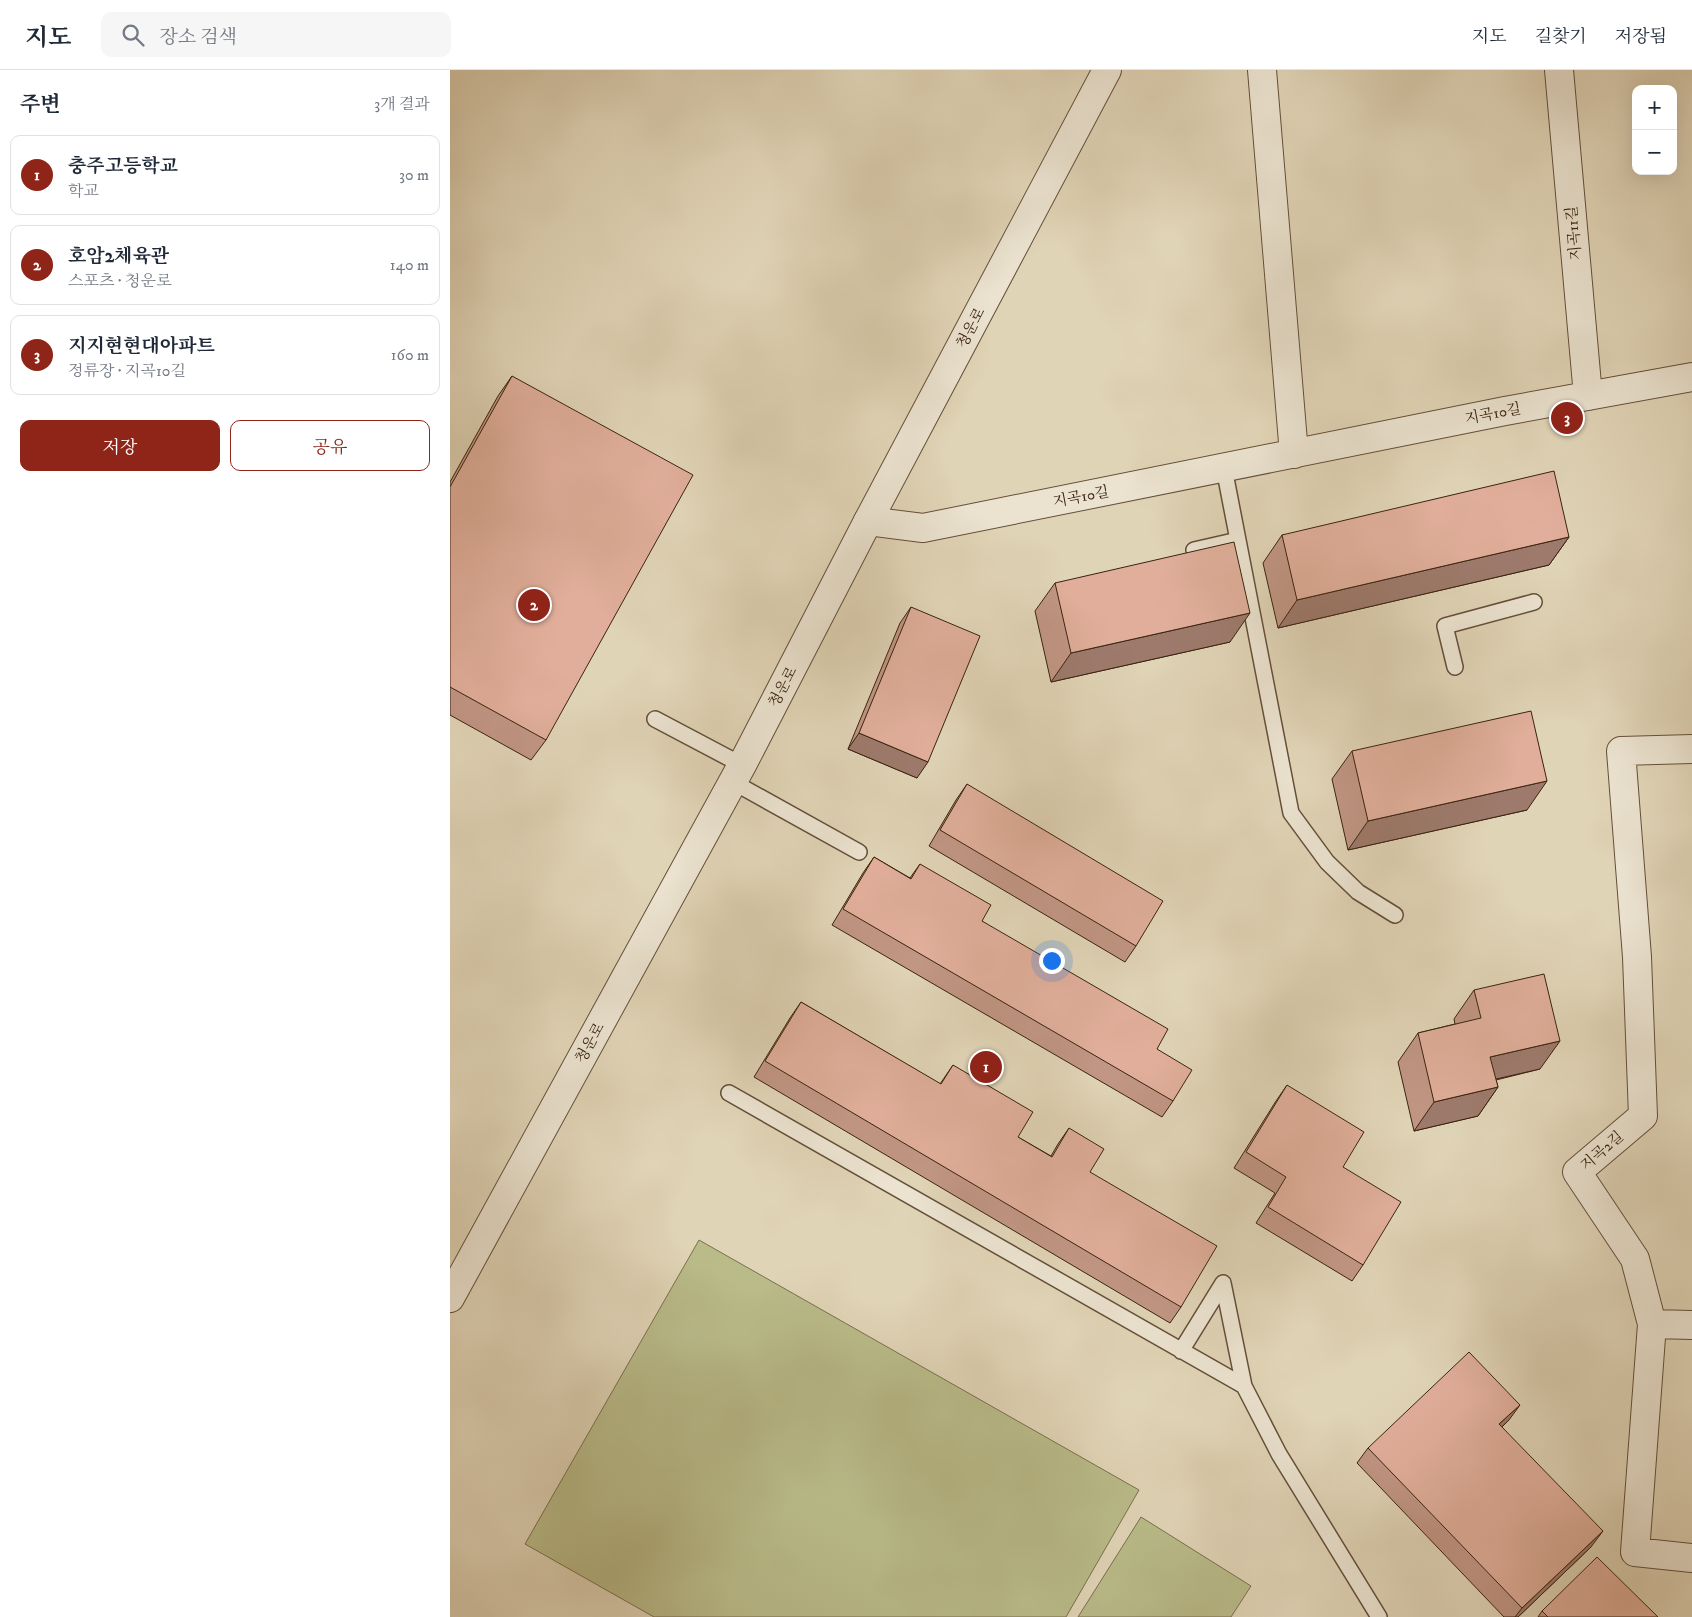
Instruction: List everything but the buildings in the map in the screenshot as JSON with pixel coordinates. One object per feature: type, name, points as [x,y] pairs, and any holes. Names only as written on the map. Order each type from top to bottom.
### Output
[{"type":"street","name":"청운로","points":[[450,1298],[737,774],[868,521],[1107,70]]},
{"type":"street","points":[[1262,70],[1294,454]]},
{"type":"street","name":"지곡11길","points":[[1559,70],[1588,396]]},
{"type":"street","name":"지곡10길","points":[[868,521],[923,528],[1588,396],[1691,382]]},
{"type":"street","name":"지곡2길","points":[[1692,749],[1621,751],[1637,957],[1643,1116],[1577,1172],[1635,1259],[1652,1324],[1635,1552],[1692,1558]]},
{"type":"street","points":[[1652,1324],[1692,1325]]},
{"type":"lane","points":[[1224,468],[1291,813],[1327,862],[1358,892],[1395,915]]},
{"type":"lane","points":[[1194,550],[1238,540]]},
{"type":"lane","points":[[1455,667],[1445,626],[1534,602]]},
{"type":"lane","points":[[655,719],[859,852]]},
{"type":"lane","points":[[729,1093],[1244,1386]]},
{"type":"lane","points":[[1181,1351],[1223,1283],[1244,1386],[1279,1454],[1379,1617]]},
{"type":"green space","points":[[699,1240],[1139,1490],[1066,1617],[654,1617],[525,1544]]},
{"type":"green space","points":[[1141,1517],[1251,1586],[1231,1617],[1078,1617]]},
{"type":"place","name":"지지현현대아파트","points":[[1567,418]]},
{"type":"place","name":"호암2체육관","points":[[534,605]]},
{"type":"place","name":"충주고등학교","points":[[986,1067]]}]
